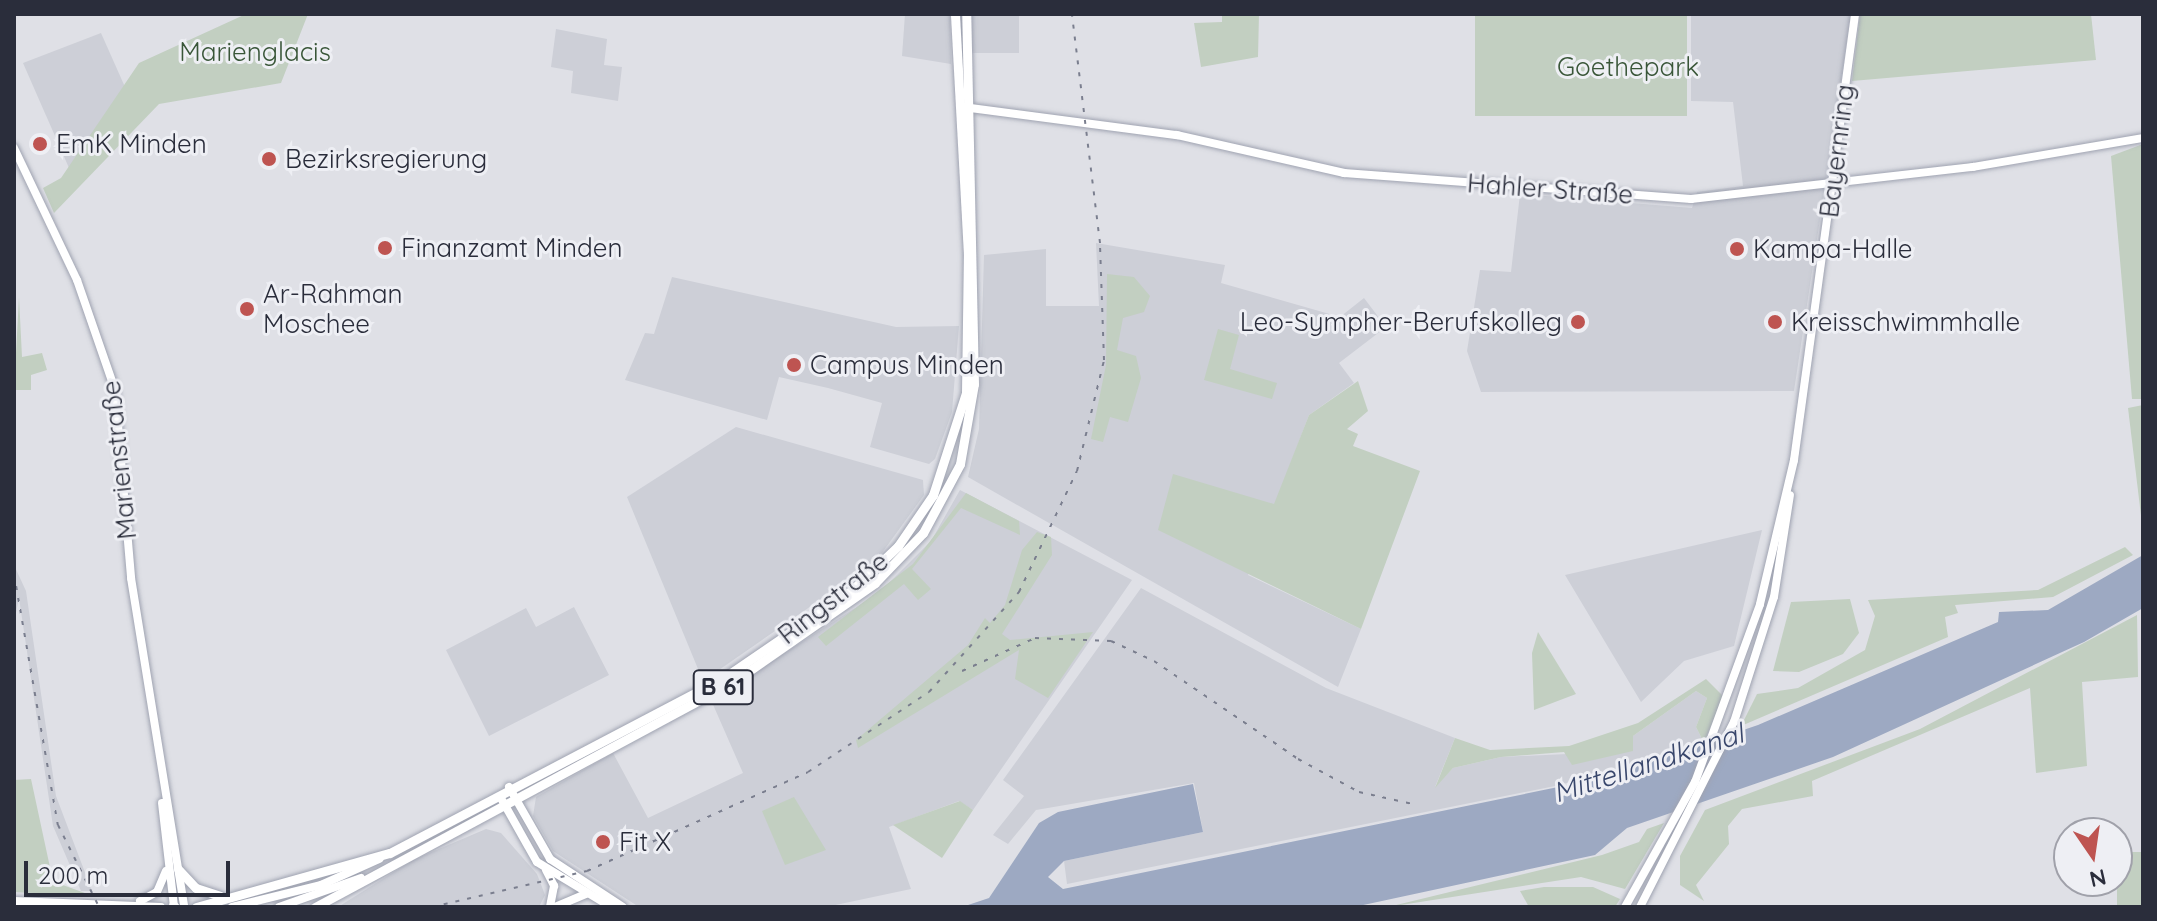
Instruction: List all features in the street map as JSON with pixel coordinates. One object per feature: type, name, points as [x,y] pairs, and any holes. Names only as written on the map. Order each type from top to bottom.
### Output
[{"type":"main road","name":"Ringstraße","points":[[232,902],[390,853],[498,792],[739,668],[862,582],[916,524],[948,460],[966,393],[968,255],[955,14]]},
{"type":"main road","name":"Ringstraße","points":[[366,876],[504,806],[744,675],[875,583],[930,523],[957,471],[972,409],[970,108],[966,14]]},
{"type":"main road","points":[[173,868],[202,892],[232,902]]},
{"type":"main road","name":"B 61","points":[[315,907],[361,888],[366,876]]},
{"type":"main road","name":"B 61","points":[[196,907],[232,902]]},
{"type":"street","name":"Bayernring","points":[[1640,907],[1688,822],[1734,722],[1774,597],[1835,181],[1855,14]]},
{"type":"street","name":"Hahler Straße","points":[[958,106],[1191,137],[1360,175],[1691,199],[2143,138]]},
{"type":"street","name":"Marienstraße","points":[[14,148],[77,280],[115,390],[126,538],[178,906]]},
{"type":"street","name":"Bayernring","points":[[1625,907],[1669,833],[1719,727],[1748,648],[1790,478]]},
{"type":"street","points":[[509,787],[550,859],[623,907]]},
{"type":"street","points":[[498,792],[554,886],[552,907]]},
{"type":"street","points":[[136,903],[157,892],[173,868]]},
{"type":"street","points":[[545,869],[611,907]]},
{"type":"street","name":"Ringstraße","points":[[279,907],[366,876]]},
{"type":"street","points":[[552,907],[571,895],[589,894]]},
{"type":"street","points":[[14,901],[136,903],[161,907]]},
{"type":"shaded area","points":[[905,14],[950,14],[951,64],[902,56]]},
{"type":"shaded area","points":[[972,14],[1019,14],[1019,53],[972,53]]},
{"type":"shaded area","points":[[1691,14],[1851,14],[1794,391],[1481,392],[1467,351],[1480,270],[1511,272],[1520,194],[1692,208],[1697,192],[1743,186],[1733,102],[1691,101]]},
{"type":"shaded area","points":[[556,29],[607,39],[604,65],[622,67],[618,101],[571,93],[573,71],[551,67]]},
{"type":"shaded area","points":[[101,33],[125,87],[69,168],[23,63]]},
{"type":"shaded area","points":[[1096,243],[1225,265],[1221,283],[1340,317],[1364,298],[1386,327],[1339,363],[1354,383],[1309,415],[1248,575],[1361,629],[1338,687],[968,477],[979,429],[984,255],[1046,249],[1046,306],[1099,306]]},
{"type":"shaded area","name":"Campus Minden","points":[[672,277],[896,327],[959,326],[952,412],[935,459],[929,464],[870,447],[882,403],[828,388],[779,377],[767,420],[625,380],[645,333],[654,334]]},
{"type":"shaded area","points":[[736,427],[923,480],[924,495],[876,561],[703,681],[627,497]]},
{"type":"shaded area","points":[[960,490],[1132,580],[973,810],[959,801],[889,827],[911,889],[826,907],[639,907],[553,851],[533,816],[536,797],[613,753],[648,818],[743,773],[711,700],[880,592],[931,541]]},
{"type":"shaded area","points":[[1762,530],[1734,646],[1684,661],[1641,702],[1565,575]]},
{"type":"shaded area","points":[[14,565],[26,591],[56,796],[92,891],[81,891],[53,826],[19,598],[14,622]]},
{"type":"shaded area","points":[[1141,588],[1326,688],[1455,738],[1435,787],[1453,768],[1501,757],[1633,751],[1633,736],[1696,691],[1707,698],[1696,727],[1704,743],[1560,785],[1067,884],[1064,861],[1203,832],[1194,783],[1036,810],[1008,844],[993,835],[1024,796],[1003,780]]},
{"type":"shaded area","points":[[574,607],[609,675],[489,736],[446,650],[526,608],[536,627]]},
{"type":"shaded area","points":[[486,829],[501,833],[537,874],[545,895],[539,907],[338,907],[413,860]]},
{"type":"green space","name":"Marienglacis","points":[[246,14],[308,14],[281,83],[159,104],[54,213],[43,188],[61,178],[139,63]]},
{"type":"green space","points":[[1222,14],[1259,14],[1258,57],[1201,67],[1194,23],[1222,22]]},
{"type":"green space","name":"Goethepark","points":[[1475,14],[1687,14],[1687,116],[1475,116]]},
{"type":"green space","points":[[1860,14],[2091,14],[2096,60],[1852,81]]},
{"type":"green space","points":[[2143,144],[2143,399],[2132,399],[2111,156]]},
{"type":"green space","points":[[1107,274],[1134,277],[1150,296],[1144,312],[1123,318],[1117,350],[1136,356],[1141,378],[1128,422],[1110,417],[1103,442],[1091,439],[1106,365]]},
{"type":"green space","points":[[19,297],[22,357],[42,353],[47,370],[31,375],[31,390],[14,390]]},
{"type":"green space","points":[[1218,329],[1239,335],[1230,369],[1277,383],[1272,399],[1204,380]]},
{"type":"green space","points":[[1358,381],[1368,411],[1347,429],[1358,434],[1353,446],[1420,471],[1361,629],[1158,530],[1173,474],[1274,504],[1309,415]]},
{"type":"green space","points":[[2143,405],[2143,532],[2128,408]]},
{"type":"green space","points":[[966,493],[1019,521],[1020,535],[961,508],[912,569],[931,589],[918,600],[904,584],[826,646],[818,637],[913,564]]},
{"type":"green space","points":[[1037,532],[1051,537],[1052,555],[1002,634],[1010,640],[1093,632],[1048,698],[1015,679],[1019,650],[858,748],[856,740],[968,645],[985,618],[990,623],[1005,605],[1022,550]]},
{"type":"green space","points":[[2125,547],[2133,555],[2053,597],[1955,605],[1958,613],[1945,617],[1948,637],[1741,726],[1757,694],[1798,688],[1865,650],[1875,616],[1868,600],[2038,590]]},
{"type":"green space","points":[[1850,599],[1859,633],[1843,654],[1799,672],[1773,671],[1791,602]]},
{"type":"green space","points":[[2137,615],[2138,677],[2082,682],[2087,766],[2036,773],[2030,688],[1812,781],[1813,796],[1742,809],[1728,826],[1729,844],[1696,885],[1704,901],[1680,885],[1680,856],[1705,810],[1920,729]]},
{"type":"green space","points":[[1538,632],[1576,694],[1534,710],[1532,653]]},
{"type":"green space","points":[[1706,679],[1723,696],[1704,743],[1696,727],[1707,698],[1696,691],[1633,736],[1633,751],[1572,765],[1564,752],[1501,757],[1453,768],[1435,788],[1455,738],[1490,750],[1569,746],[1638,723]]},
{"type":"green space","points":[[31,779],[51,872],[60,884],[93,896],[14,892],[14,780]]},
{"type":"green space","points":[[794,797],[826,850],[785,865],[762,811]]},
{"type":"green space","points":[[960,801],[973,810],[942,858],[893,825]]},
{"type":"green space","points":[[1664,823],[1625,889],[1581,877],[1388,907],[1602,855],[1639,842],[1647,829]]},
{"type":"green space","points":[[2133,852],[2143,852],[2143,907],[2117,907],[2117,897],[2133,897]]},
{"type":"green space","points":[[1544,887],[1593,887],[1620,899],[1615,907],[1529,907],[1520,891]]},
{"type":"water","name":"Mittellandkanal","points":[[2143,555],[2143,608],[2084,642],[1833,757],[1627,828],[1595,855],[1354,907],[962,907],[989,898],[1039,823],[1058,812],[1193,784],[1203,832],[1064,861],[1048,877],[1063,889],[1602,778],[1758,725],[1998,622],[1999,612],[2048,610]]},
{"type":"railway","points":[[432,907],[587,871],[808,772],[929,692],[1019,592],[1077,471],[1104,360],[1100,243],[1072,14]]},
{"type":"railway","points":[[14,574],[58,825],[99,907]]},
{"type":"railway","points":[[962,671],[1035,638],[1111,641],[1154,661],[1298,759],[1359,792],[1413,804]]},
{"type":"place","name":"EmK Minden","points":[[40,144]]},
{"type":"place","name":"Bezirksregierung","points":[[269,159]]},
{"type":"place","name":"Finanzamt Minden","points":[[385,248]]},
{"type":"place","name":"Kampa-Halle","points":[[1737,249]]},
{"type":"place","name":"Ar-Rahman Moschee","points":[[247,309]]},
{"type":"place","name":"Leo-Sympher-Berufskolleg","points":[[1578,322]]},
{"type":"place","name":"Kreisschwimmhalle","points":[[1775,322]]},
{"type":"place","name":"Campus Minden","points":[[794,365]]},
{"type":"place","name":"Fit X","points":[[603,842]]}]
